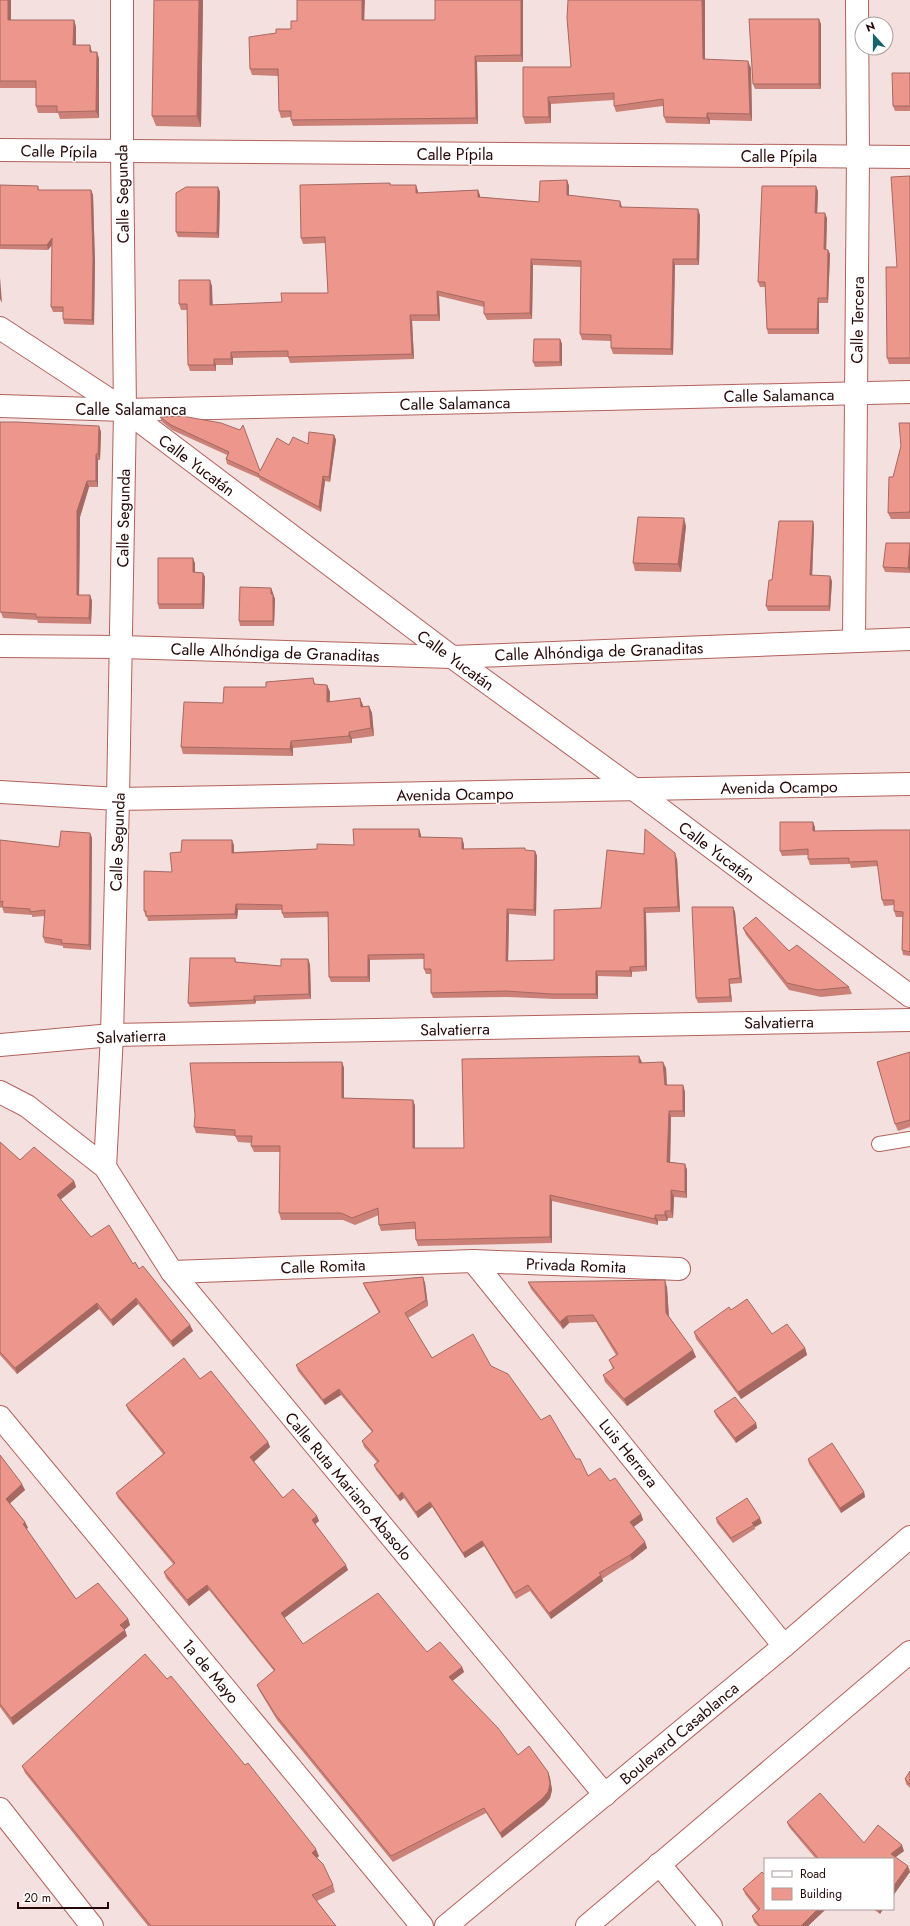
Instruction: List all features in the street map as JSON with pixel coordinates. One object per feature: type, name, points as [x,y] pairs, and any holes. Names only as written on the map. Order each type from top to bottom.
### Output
[{"type":"street","name":"Calle Segunda","points":[[112,1036],[125,410],[122,0]]},
{"type":"street","name":"Calle Tercera","points":[[854,640],[858,156],[857,0]]},
{"type":"street","name":"Calle Pípila","points":[[0,150],[910,156]]},
{"type":"street","name":"Calle Yucatán","points":[[0,328],[125,410],[452,657],[635,790],[910,996]]},
{"type":"street","name":"Calle Salamanca","points":[[0,406],[125,410],[910,392]]},
{"type":"street","name":"Calle Alhóndiga de Granaditas","points":[[0,646],[121,647],[452,657],[910,639]]},
{"type":"street","name":"Avenida Ocampo","points":[[0,792],[118,799],[910,784]]},
{"type":"street","name":"Salvatierra","points":[[0,1045],[112,1036],[910,1020]]},
{"type":"street","points":[[105,1168],[112,1036]]},
{"type":"street","name":"Calle Ruta Mariano Abasolo","points":[[0,1092],[27,1106],[105,1168],[172,1272],[605,1795]]},
{"type":"street","name":"Calle Romita","points":[[172,1272],[473,1261]]},
{"type":"street","name":"Privada Romita","points":[[473,1261],[679,1269]]},
{"type":"street","name":"Luis Herrera","points":[[473,1261],[784,1646]]},
{"type":"street","name":"1a de Mayo","points":[[0,1417],[422,1926]]},
{"type":"street","name":"Boulevard Casablanca","points":[[446,1926],[784,1646],[910,1537]]},
{"type":"street","points":[[587,1926],[910,1652]]},
{"type":"street","points":[[0,1809],[92,1926]]},
{"type":"street","points":[[659,1864],[712,1926]]},
{"type":"lane","points":[[879,1144],[910,1139]]},
{"type":"building","points":[[0,0],[8,0],[8,20],[74,20],[73,45],[90,45],[90,52],[97,52],[96,111],[57,112],[57,106],[36,106],[36,81],[0,81]]},
{"type":"building","points":[[154,0],[199,0],[197,116],[152,116]]},
{"type":"building","points":[[297,0],[362,0],[362,20],[435,20],[435,0],[521,0],[521,55],[475,56],[476,118],[291,120],[291,111],[279,111],[278,69],[250,69],[249,37],[276,33],[276,29],[291,29],[291,21],[297,21]]},
{"type":"building","points":[[568,0],[702,0],[703,59],[748,61],[750,114],[707,113],[707,118],[664,117],[663,99],[614,106],[614,93],[548,97],[549,117],[523,117],[523,67],[571,67],[567,18]]},
{"type":"building","points":[[749,19],[819,19],[819,84],[753,84]]},
{"type":"building","points":[[892,73],[910,73],[910,106],[893,106]]},
{"type":"building","points":[[910,176],[910,358],[887,358],[886,267],[897,267],[891,177]]},
{"type":"building","points":[[567,180],[567,195],[620,201],[620,207],[698,209],[697,259],[673,259],[671,349],[611,348],[611,335],[580,334],[581,261],[531,259],[530,313],[484,314],[484,302],[437,291],[438,315],[410,315],[412,354],[288,357],[288,351],[231,352],[231,359],[214,359],[214,365],[188,365],[187,304],[179,304],[179,280],[210,280],[210,305],[282,302],[281,293],[328,293],[325,237],[301,238],[300,185],[390,183],[390,185],[416,185],[416,193],[478,190],[478,197],[539,202],[540,181]]},
{"type":"building","points":[[0,185],[38,186],[38,190],[91,190],[93,258],[92,320],[63,319],[63,307],[51,307],[52,238],[47,245],[0,245]]},
{"type":"building","points":[[762,186],[816,186],[815,213],[825,213],[824,249],[828,250],[827,298],[818,298],[817,329],[767,329],[765,282],[758,282]]},
{"type":"building","points":[[186,187],[218,187],[217,233],[176,232],[176,193]]},
{"type":"building","points":[[534,339],[560,339],[560,362],[533,362]]},
{"type":"building","points":[[182,416],[221,423],[240,430],[243,425],[260,471],[277,438],[289,445],[293,437],[308,444],[309,432],[334,435],[329,477],[323,476],[319,507],[258,475],[259,474],[226,459],[229,452],[171,425],[160,417]]},
{"type":"building","points":[[0,422],[99,426],[98,454],[96,454],[96,481],[87,481],[77,511],[77,595],[90,595],[89,618],[36,617],[36,614],[0,612]]},
{"type":"building","points":[[899,423],[910,423],[910,512],[888,513],[889,477],[893,477],[901,446]]},
{"type":"building","points":[[638,517],[684,518],[678,564],[633,563]]},
{"type":"building","points":[[779,521],[813,521],[810,575],[830,576],[829,606],[766,606],[769,580],[772,580]]},
{"type":"building","points":[[886,543],[910,543],[908,568],[883,567]]},
{"type":"building","points":[[158,558],[193,558],[193,572],[203,573],[202,604],[158,604]]},
{"type":"building","points":[[240,587],[271,588],[271,594],[273,594],[273,621],[239,621]]},
{"type":"building","points":[[313,678],[314,684],[327,685],[327,702],[360,698],[361,707],[369,706],[371,728],[349,732],[349,736],[291,741],[290,749],[181,747],[184,702],[223,703],[224,687],[266,687],[266,682]]},
{"type":"building","points":[[780,822],[813,822],[813,831],[910,830],[910,952],[902,950],[903,912],[894,911],[894,900],[882,900],[877,861],[849,862],[849,858],[808,859],[808,849],[780,851]]},
{"type":"building","points":[[353,829],[419,829],[419,837],[462,838],[462,849],[525,848],[525,850],[535,851],[534,910],[507,909],[506,961],[554,960],[554,910],[601,908],[607,850],[644,854],[645,829],[675,853],[678,907],[644,908],[645,966],[630,967],[630,971],[596,971],[596,994],[552,994],[505,991],[431,993],[431,969],[424,969],[424,954],[368,955],[368,977],[329,977],[328,912],[282,913],[282,905],[236,904],[235,914],[146,916],[146,911],[144,911],[144,871],[172,872],[170,853],[181,852],[182,840],[232,840],[232,853],[317,849],[317,844],[354,845]]},
{"type":"building","points":[[61,831],[90,833],[89,945],[61,943],[62,940],[43,937],[45,910],[30,912],[30,909],[2,907],[3,901],[0,902],[0,840],[59,847]]},
{"type":"building","points":[[692,907],[733,907],[740,978],[729,979],[730,997],[696,998]]},
{"type":"building","points":[[756,917],[789,951],[797,945],[849,987],[818,990],[787,983],[743,928]]},
{"type":"building","points":[[190,958],[235,958],[235,962],[281,966],[281,959],[308,959],[309,994],[254,996],[254,1000],[188,1003]]},
{"type":"building","points":[[910,1052],[910,1120],[895,1124],[877,1062]]},
{"type":"building","points":[[639,1056],[639,1063],[663,1062],[665,1085],[683,1085],[683,1111],[669,1111],[667,1162],[685,1164],[685,1192],[671,1190],[671,1211],[665,1211],[665,1215],[655,1215],[655,1219],[550,1195],[550,1237],[416,1240],[415,1222],[379,1225],[378,1208],[352,1218],[341,1213],[279,1213],[280,1146],[251,1146],[252,1136],[235,1136],[235,1130],[194,1127],[195,1115],[190,1063],[342,1062],[342,1098],[413,1100],[413,1148],[464,1148],[462,1059]]},
{"type":"building","points":[[0,1142],[20,1160],[34,1147],[74,1181],[57,1195],[91,1237],[109,1225],[133,1264],[135,1262],[139,1269],[143,1266],[190,1325],[171,1341],[136,1298],[111,1320],[97,1303],[15,1368],[0,1352]]},
{"type":"building","points":[[423,1277],[426,1300],[405,1313],[432,1358],[473,1334],[491,1366],[508,1374],[541,1420],[550,1415],[576,1459],[580,1459],[588,1476],[600,1468],[610,1481],[615,1478],[641,1514],[630,1522],[645,1542],[630,1555],[599,1573],[601,1575],[549,1613],[528,1585],[514,1593],[482,1541],[463,1553],[430,1502],[416,1512],[402,1492],[398,1496],[374,1465],[379,1461],[362,1441],[373,1431],[339,1389],[323,1400],[296,1365],[380,1312],[363,1283]]},
{"type":"building","points":[[665,1280],[666,1313],[693,1350],[624,1399],[603,1375],[614,1368],[609,1360],[618,1354],[593,1315],[567,1316],[560,1322],[528,1282]]},
{"type":"building","points":[[747,1299],[772,1334],[787,1324],[805,1348],[738,1392],[694,1332],[729,1307],[731,1310]]},
{"type":"building","points":[[184,1358],[200,1379],[211,1371],[268,1442],[250,1457],[283,1498],[293,1489],[317,1516],[312,1520],[346,1565],[281,1613],[303,1644],[378,1593],[427,1652],[440,1642],[462,1667],[449,1677],[498,1728],[518,1755],[529,1746],[548,1772],[550,1784],[548,1792],[542,1799],[500,1833],[484,1808],[391,1856],[275,1714],[257,1685],[275,1670],[207,1585],[187,1600],[164,1572],[175,1563],[116,1493],[165,1453],[126,1405]]},
{"type":"building","points":[[735,1397],[756,1423],[735,1438],[714,1411]]},
{"type":"building","points":[[832,1443],[864,1492],[840,1508],[808,1459]]},
{"type":"building","points":[[0,1455],[22,1484],[6,1499],[25,1522],[23,1524],[76,1599],[98,1583],[128,1619],[120,1625],[125,1630],[11,1718],[0,1704]]},
{"type":"building","points":[[747,1498],[760,1518],[752,1523],[754,1525],[731,1538],[716,1518]]},
{"type":"building","points":[[145,1654],[167,1679],[171,1676],[245,1765],[248,1763],[316,1849],[312,1853],[323,1864],[333,1885],[312,1895],[336,1926],[151,1926],[22,1766]]},
{"type":"building","points":[[910,1771],[910,1784],[905,1779]]},
{"type":"building","points":[[820,1793],[864,1843],[878,1825],[902,1845],[891,1854],[908,1866],[894,1886],[894,1858],[818,1858],[787,1822]]},
{"type":"building","points":[[762,1872],[764,1874],[764,1910],[817,1910],[801,1926],[760,1926],[752,1916],[760,1909],[743,1889]]}]
